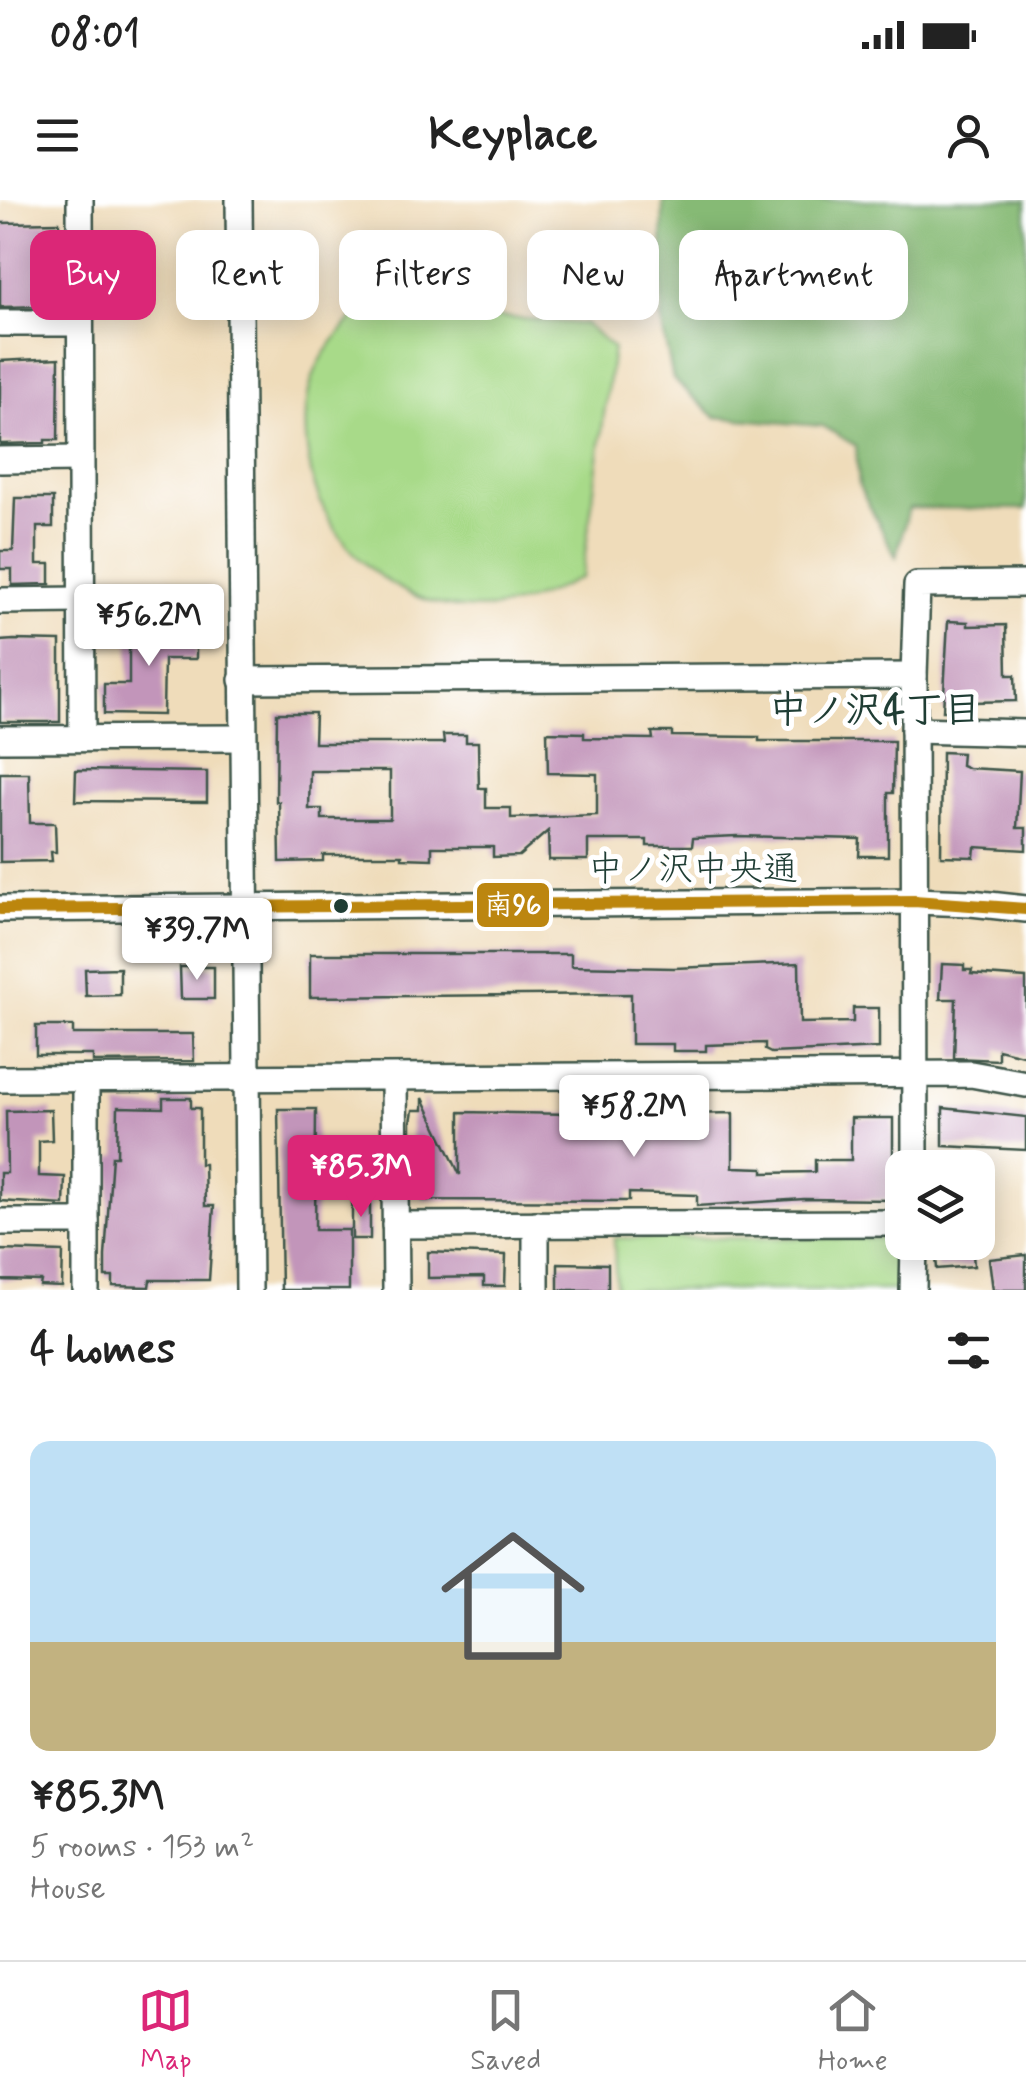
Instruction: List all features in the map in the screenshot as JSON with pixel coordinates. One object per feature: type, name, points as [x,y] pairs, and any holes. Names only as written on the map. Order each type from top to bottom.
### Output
[{"type":"street","points":[[80,200],[82,738]]},
{"type":"street","points":[[239,200],[250,1290]]},
{"type":"street","points":[[0,323],[80,323]]},
{"type":"street","points":[[0,460],[80,459]]},
{"type":"street","points":[[915,1150],[916,585],[1026,584]]},
{"type":"street","points":[[0,601],[80,600]]},
{"type":"street","points":[[242,680],[914,676]]},
{"type":"street","points":[[914,730],[1026,732]]},
{"type":"street","points":[[0,739],[243,738]]},
{"type":"street","name":"中ノ沢中央通","points":[[0,908],[914,901],[971,902],[1026,909]]},
{"type":"street","points":[[0,1080],[971,1074],[1026,1084]]},
{"type":"street","points":[[394,1078],[396,1290]]},
{"type":"street","points":[[86,1079],[86,1290]]},
{"type":"street","points":[[0,1222],[86,1222]]},
{"type":"street","points":[[395,1225],[885,1223]]},
{"type":"street","points":[[536,1224],[536,1290]]},
{"type":"street","points":[[913,1290],[914,1260]]},
{"type":"green space","points":[[663,200],[1026,200],[1026,509],[909,508],[896,557],[859,486],[856,446],[823,426],[715,417],[673,379],[661,321]]},
{"type":"green space","points":[[507,318],[585,324],[613,348],[582,577],[512,605],[478,609],[445,605],[413,595],[384,579],[359,558],[338,533],[322,504],[311,472],[306,433],[312,379],[351,320]]},
{"type":"green space","points":[[614,1238],[885,1238],[885,1260],[901,1260],[900,1290],[616,1290]]},
{"type":"building","points":[[59,222],[59,230],[30,230],[30,306],[0,307],[0,223]]},
{"type":"building","points":[[59,358],[58,440],[0,444],[0,361]]},
{"type":"building","points":[[15,498],[53,498],[53,527],[37,527],[37,564],[50,564],[50,584],[12,585],[12,569],[0,569],[0,551],[13,551]]},
{"type":"building","points":[[948,621],[968,622],[968,626],[1006,625],[1007,675],[1015,675],[1016,701],[972,702],[972,711],[943,711]]},
{"type":"building","points":[[129,627],[196,627],[196,659],[164,659],[163,715],[104,714],[104,684],[129,684]]},
{"type":"building","points":[[0,641],[60,641],[60,722],[0,722]]},
{"type":"building","points":[[277,713],[315,713],[314,743],[444,743],[443,735],[466,735],[466,742],[478,742],[479,788],[486,788],[486,808],[511,808],[511,818],[597,815],[597,774],[548,773],[547,732],[584,733],[584,738],[653,739],[652,732],[672,732],[672,736],[759,737],[759,741],[894,741],[893,793],[888,793],[888,856],[859,856],[860,839],[737,836],[693,838],[692,846],[647,846],[647,840],[588,840],[588,860],[549,860],[548,831],[519,856],[493,857],[493,847],[432,847],[432,859],[323,855],[323,861],[280,862]],"holes":[[[310,771],[390,771],[390,819],[322,819],[322,809],[309,809]]]},
{"type":"building","points":[[942,752],[962,753],[961,765],[968,768],[1020,771],[1017,828],[1026,828],[1026,850],[975,847],[974,857],[941,856]]},
{"type":"building","points":[[76,770],[207,772],[207,802],[75,801]]},
{"type":"building","points":[[0,773],[29,773],[30,823],[55,823],[56,852],[51,852],[52,861],[0,862]]},
{"type":"building","points":[[310,954],[571,954],[571,966],[674,968],[799,963],[800,1023],[853,1022],[853,1008],[879,1008],[879,1048],[771,1053],[765,1050],[765,1043],[706,1045],[706,1051],[673,1051],[673,1044],[631,1044],[631,994],[310,997]]},
{"type":"building","points":[[942,964],[964,965],[964,970],[972,970],[971,974],[1026,978],[1026,1056],[998,1049],[998,1060],[954,1058],[956,999],[940,999]]},
{"type":"building","points":[[180,967],[214,967],[214,999],[181,999]]},
{"type":"building","points":[[120,968],[120,995],[86,996],[85,969]]},
{"type":"building","points":[[36,1026],[73,1026],[73,1034],[193,1034],[194,1061],[93,1062],[93,1055],[36,1055]]},
{"type":"building","points":[[163,1098],[191,1098],[191,1108],[200,1108],[205,1206],[214,1206],[209,1280],[150,1280],[149,1287],[113,1286],[113,1277],[105,1277],[105,1256],[112,1156],[117,1156],[118,1107],[163,1108]]},
{"type":"building","points":[[423,1098],[460,1175],[460,1112],[733,1113],[733,1167],[763,1168],[763,1173],[815,1172],[815,1160],[851,1160],[851,1118],[893,1118],[893,1150],[885,1150],[885,1200],[804,1199],[697,1206],[697,1195],[629,1193],[629,1201],[422,1200],[423,1143],[411,1143],[411,1122],[413,1110],[423,1110]]},
{"type":"building","points":[[943,1108],[1026,1117],[1026,1150],[943,1146]]},
{"type":"building","points":[[278,1109],[316,1109],[315,1230],[349,1230],[349,1290],[281,1290]]},
{"type":"building","points":[[51,1110],[52,1140],[39,1141],[39,1176],[65,1177],[64,1205],[0,1201],[0,1173],[7,1173],[6,1111]]},
{"type":"building","points":[[352,1202],[370,1202],[370,1239],[352,1239]]},
{"type":"building","points":[[0,1250],[63,1252],[62,1287],[40,1286],[41,1281],[0,1280]]},
{"type":"building","points":[[428,1252],[506,1255],[505,1286],[484,1286],[484,1277],[428,1278]]},
{"type":"building","points":[[1026,1255],[1026,1290],[993,1290],[989,1260]]},
{"type":"building","points":[[936,1260],[974,1260],[974,1266],[937,1269]]},
{"type":"building","points":[[558,1263],[608,1264],[608,1290],[558,1290]]},
{"type":"transit line","name":"南96","points":[[0,909],[914,901],[1026,909]]},
{"type":"district","name":"中ノ沢4丁目","points":[[875,709]]}]
